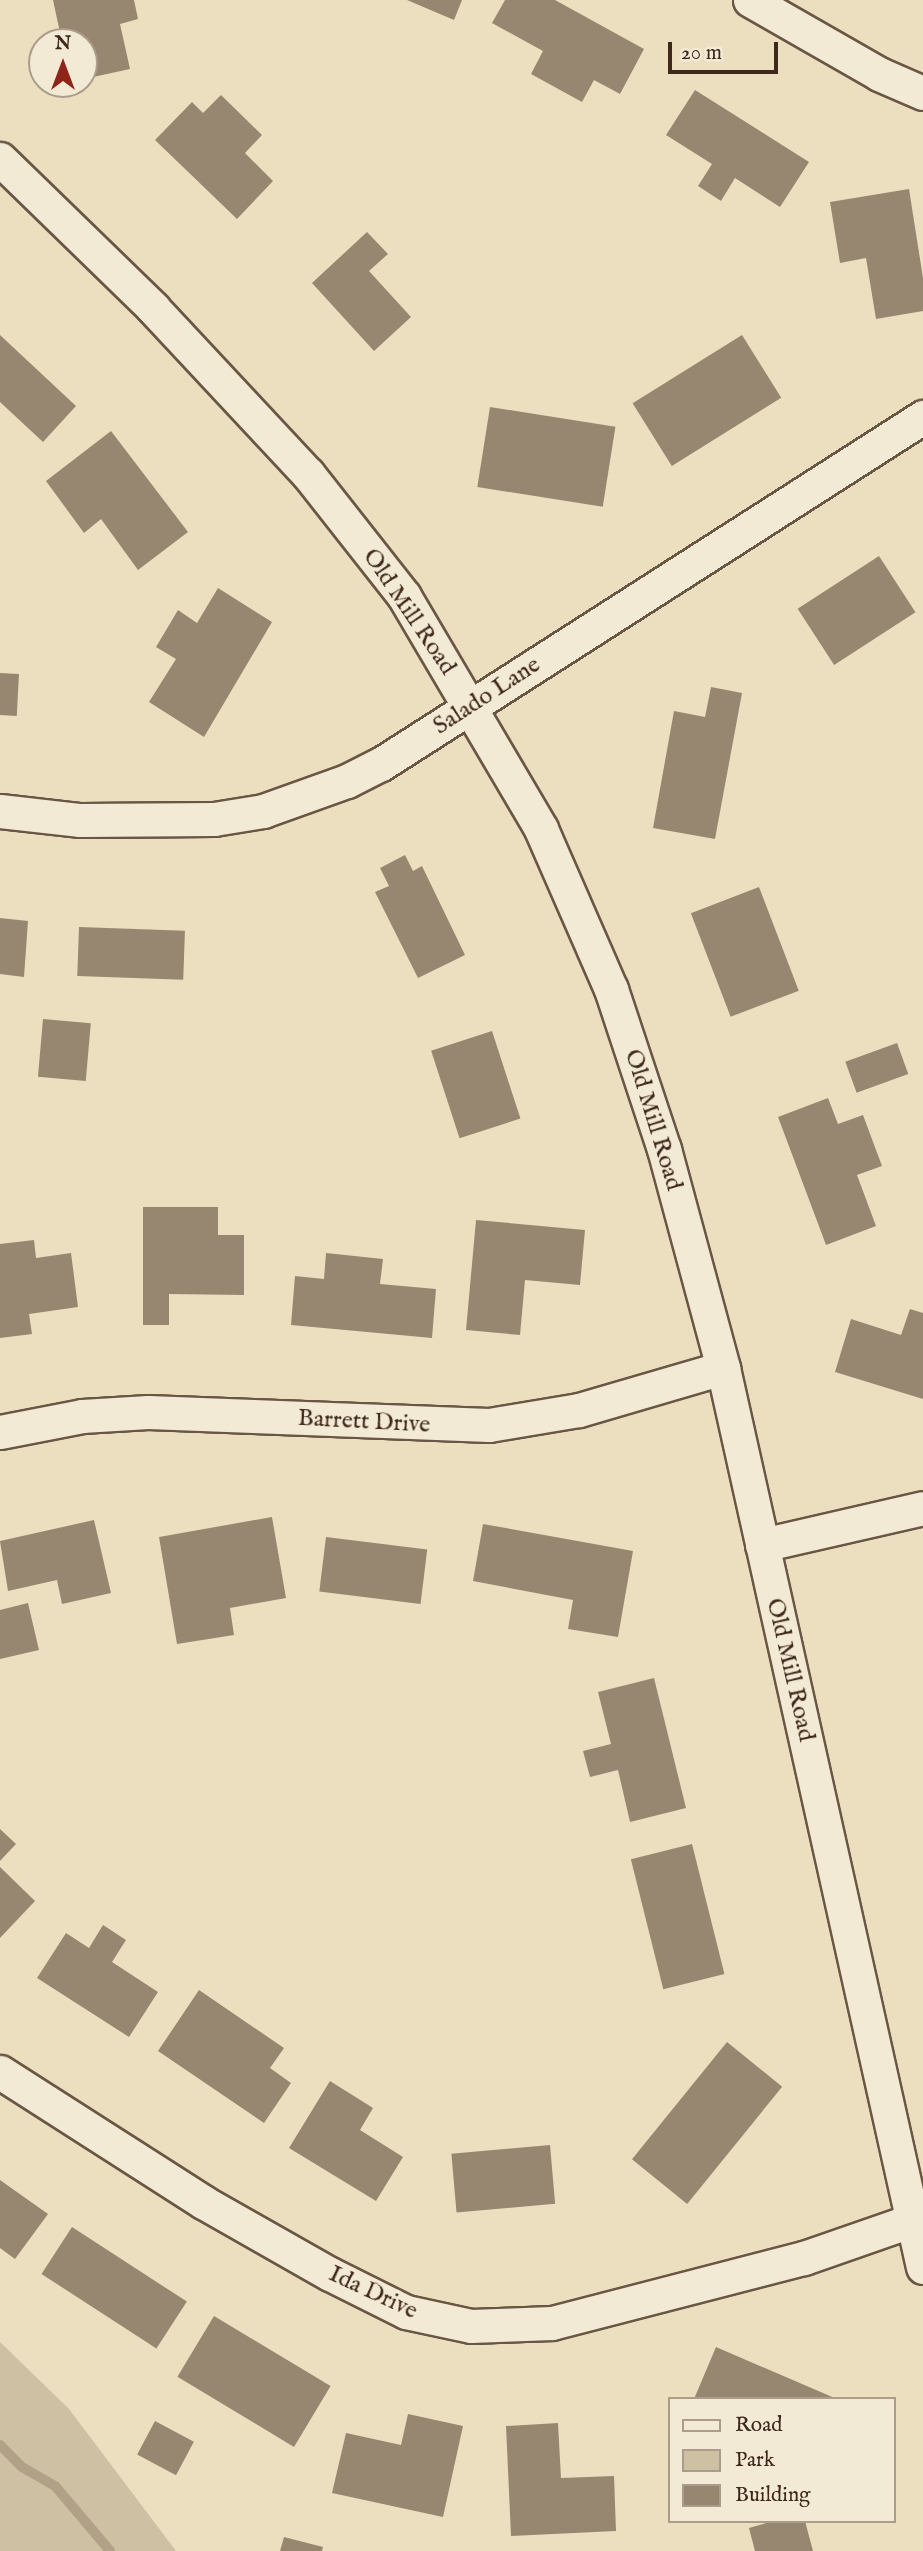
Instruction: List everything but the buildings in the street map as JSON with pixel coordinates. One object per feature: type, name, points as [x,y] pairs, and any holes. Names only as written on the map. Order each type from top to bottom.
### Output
[{"type":"street","points":[[750,0],[879,74],[923,93]]},
{"type":"street","name":"Old Mill Road","points":[[0,159],[153,307],[308,474],[404,596],[471,705],[541,829],[611,989],[664,1149],[723,1368],[923,2267]]},
{"type":"street","name":"Salado Lane","points":[[0,811],[159,822],[264,811],[312,796],[370,770],[923,417]]},
{"type":"street","name":"Barrett Drive","points":[[0,1432],[82,1416],[148,1412],[489,1425],[579,1410],[723,1368]]},
{"type":"street","points":[[762,1545],[923,1508]]},
{"type":"street","name":"Ida Drive","points":[[0,2072],[203,2202],[330,2274],[406,2312],[471,2326],[552,2323],[804,2258],[913,2220]]},
{"type":"green space","points":[[0,2342],[69,2409],[176,2551],[0,2551]]},
{"type":"waterway","points":[[0,2445],[22,2467],[56,2487],[110,2551]]}]
